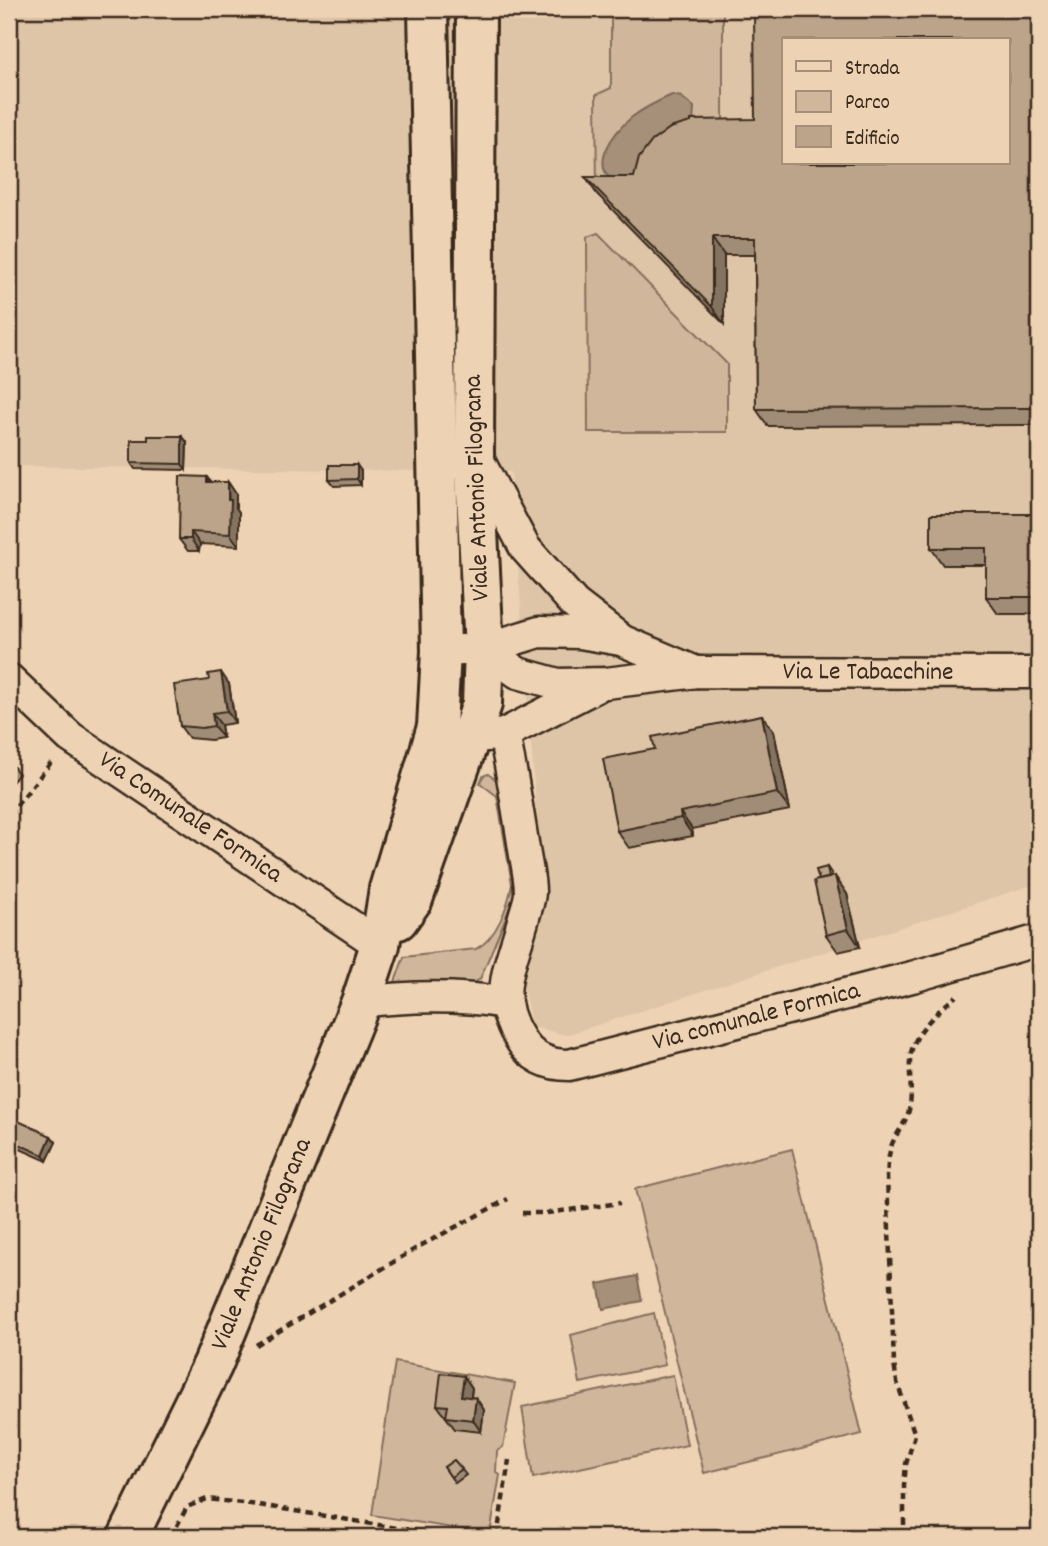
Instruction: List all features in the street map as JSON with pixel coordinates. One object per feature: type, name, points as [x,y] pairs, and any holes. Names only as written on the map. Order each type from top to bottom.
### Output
[{"type":"main road","name":"Viale Antonio Filograna","points":[[428,9],[440,652],[470,733]]},
{"type":"main road","name":"Viale Antonio Filograna","points":[[128,1537],[213,1364],[361,1002],[380,945],[413,899],[482,704],[484,649],[474,453],[476,9]]},
{"type":"street","name":"Via Le Tabacchine","points":[[474,453],[525,548],[574,603],[621,640]]},
{"type":"street","name":"Via Le Tabacchine","points":[[484,649],[539,632],[580,633],[621,640],[697,672]]},
{"type":"street","points":[[440,652],[484,649]]},
{"type":"street","name":"Via Le Tabacchine","points":[[484,649],[518,673],[558,684],[606,683],[697,672],[1039,673]]},
{"type":"street","name":"Via Comunale Formica","points":[[9,679],[71,737],[380,945]]},
{"type":"street","name":"Via Le Tabacchine","points":[[470,733],[606,683]]},
{"type":"street","name":"Via comunale Formica","points":[[470,733],[516,791],[530,893],[516,949],[505,977],[505,1003],[511,1024],[522,1043],[532,1054],[546,1061],[569,1065],[912,977],[1039,940]]},
{"type":"street","points":[[361,1002],[433,996],[477,998],[505,1003]]},
{"type":"path","points":[[9,815],[71,737]]},
{"type":"path","points":[[904,1537],[906,1464],[915,1435],[897,1382],[894,1364],[888,1157],[892,1144],[906,1121],[910,1106],[910,1061],[916,1039],[962,991]]},
{"type":"path","points":[[213,1364],[260,1343],[420,1246],[508,1199]]},
{"type":"path","points":[[522,1213],[547,1213],[621,1203]]},
{"type":"path","points":[[497,1537],[509,1460]]},
{"type":"path","points":[[171,1537],[187,1507],[207,1499],[451,1537]]},
{"type":"shaded area","points":[[9,9],[1039,9],[1039,883],[566,1035],[532,1027],[520,973],[542,890],[511,472],[9,466]]},
{"type":"shaded area","points":[[672,95],[681,97],[694,107],[693,123],[635,179],[614,182],[607,175],[604,166],[604,157],[612,139],[632,117]]},
{"type":"shaded area","points":[[637,1276],[642,1301],[603,1309],[598,1284]]},
{"type":"green space","points":[[611,9],[723,9],[723,137],[646,194],[597,194],[596,95],[611,88]]},
{"type":"green space","points":[[598,233],[727,364],[727,432],[588,432],[587,237]]},
{"type":"green space","points":[[488,774],[500,783],[517,883],[516,893],[480,979],[472,984],[406,986],[395,982],[404,957],[476,949],[490,937],[500,921],[512,884],[497,796],[480,783],[483,776]]},
{"type":"green space","points":[[792,1149],[862,1434],[704,1473],[635,1189]]},
{"type":"green space","points":[[654,1313],[665,1365],[580,1383],[571,1335]]},
{"type":"green space","points":[[395,1362],[515,1383],[503,1447],[497,1451],[496,1472],[500,1475],[490,1534],[372,1515]]},
{"type":"green space","points":[[673,1375],[687,1445],[533,1478],[522,1407]]},
{"type":"building","points":[[754,9],[1039,9],[1039,408],[756,409],[755,238],[712,238],[712,307],[585,177],[634,177],[639,158],[652,141],[670,128],[691,120],[755,119]]},
{"type":"building","points":[[148,436],[182,436],[182,464],[131,463],[131,440],[148,440]]},
{"type":"building","points":[[329,465],[357,465],[357,479],[329,480]]},
{"type":"building","points":[[180,476],[207,477],[207,482],[228,482],[228,500],[231,500],[230,534],[191,532],[191,539],[179,539]]},
{"type":"building","points":[[931,514],[1039,514],[1039,597],[986,597],[986,548],[931,548]]},
{"type":"building","points":[[221,672],[227,711],[212,713],[214,726],[180,726],[174,685],[209,680],[208,674]]},
{"type":"building","points":[[762,715],[777,793],[680,812],[681,818],[617,831],[603,759],[655,749],[652,737]]},
{"type":"building","points":[[827,867],[829,878],[819,880],[816,870]]},
{"type":"building","points":[[835,876],[848,929],[826,935],[814,881]]},
{"type":"building","points":[[14,1119],[51,1136],[43,1155],[9,1140],[9,1130]]},
{"type":"building","points":[[441,1373],[464,1376],[461,1396],[476,1398],[473,1420],[446,1417],[448,1406],[437,1405]]},
{"type":"building","points":[[454,1460],[462,1469],[451,1477],[444,1467]]}]
